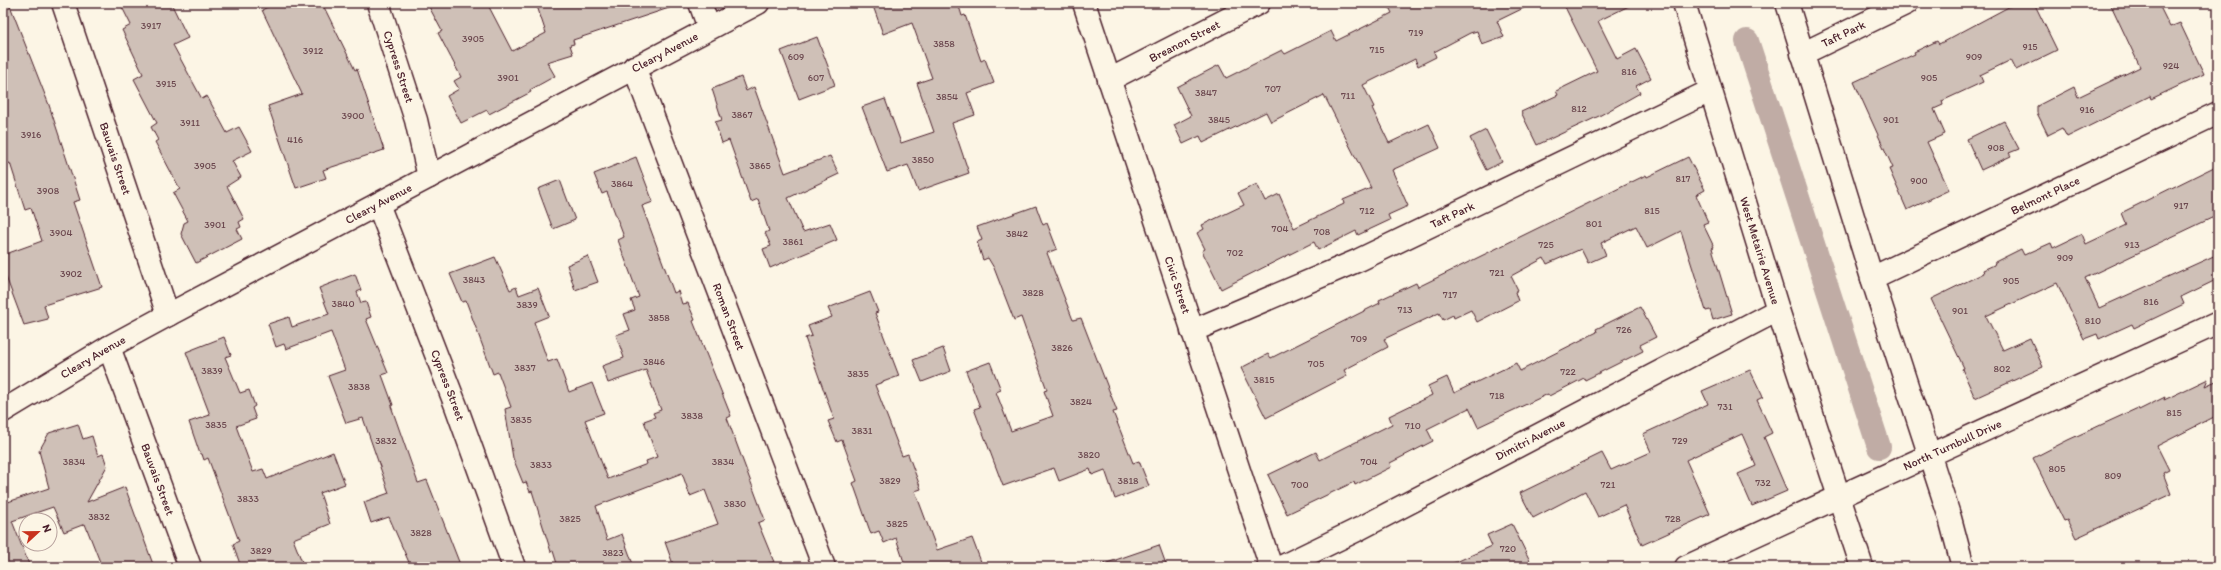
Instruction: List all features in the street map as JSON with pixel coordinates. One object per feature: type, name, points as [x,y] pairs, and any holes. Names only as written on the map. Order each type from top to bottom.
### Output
[{"type":"street","name":"Bauvais Street","points":[[63,3],[168,315]]},
{"type":"street","name":"Cypress Street","points":[[378,3],[416,120],[429,177]]},
{"type":"street","points":[[700,3],[709,28]]},
{"type":"street","name":"Cleary Avenue","points":[[3,411],[109,347],[168,315],[634,67],[758,3]]},
{"type":"street","name":"Civic Street","points":[[1084,3],[1271,567]]},
{"type":"street","name":"Breanon Street","points":[[1109,80],[1259,3]]},
{"type":"street","name":"West Metairie Avenue","points":[[1684,3],[1778,310],[1862,567]]},
{"type":"street","points":[[1787,3],[1928,456],[1950,518],[1963,567]]},
{"type":"street","name":"Taft Park","points":[[1802,54],[1906,3]]},
{"type":"street","name":"Roman Street","points":[[634,67],[824,567]]},
{"type":"street","name":"Taft Park","points":[[1192,331],[1359,260],[1710,91]]},
{"type":"street","name":"Belmont Place","points":[[1872,278],[2218,114]]},
{"type":"street","name":"Cypress Street","points":[[378,204],[456,406],[514,567]]},
{"type":"street","name":"Dimitri Avenue","points":[[1281,567],[1359,529],[1778,310]]},
{"type":"street","name":"North Turnbull Drive","points":[[1686,567],[2218,323]]},
{"type":"street","name":"Bauvais Street","points":[[109,347],[190,567]]},
{"type":"building","points":[[3,3],[9,3],[49,105],[80,200],[73,202],[102,287],[44,305],[48,319],[24,325],[3,269],[3,255],[42,241],[31,208],[25,210],[10,163],[3,165]]},
{"type":"building","points":[[120,3],[171,3],[188,38],[173,45],[202,99],[207,96],[227,133],[239,127],[252,151],[232,161],[241,177],[227,186],[244,219],[239,222],[241,227],[237,229],[242,239],[196,263],[181,234],[184,223],[188,221],[173,193],[180,189],[155,142],[158,140],[151,127],[157,123],[134,79],[143,74],[122,30],[131,25]]},
{"type":"building","points":[[275,3],[322,3],[355,70],[357,69],[384,150],[323,170],[326,178],[296,188],[268,106],[302,94],[262,10]]},
{"type":"building","points":[[427,3],[487,3],[512,51],[546,33],[536,3],[671,3],[672,7],[573,40],[574,44],[570,45],[573,54],[547,62],[555,76],[530,90],[531,92],[489,114],[487,110],[461,123],[447,96],[459,89],[454,81],[461,77],[438,33],[442,31]]},
{"type":"building","points":[[872,3],[958,3],[962,16],[965,15],[981,61],[985,59],[994,83],[967,93],[975,115],[952,123],[969,173],[918,191],[908,165],[887,172],[862,107],[885,99],[901,143],[934,132],[917,83],[932,78],[912,23],[883,34]]},
{"type":"building","points":[[1387,3],[1534,3],[1497,21],[1504,37],[1482,45],[1477,31],[1470,33],[1434,52],[1436,57],[1418,66],[1415,59],[1363,85],[1389,143],[1429,124],[1440,148],[1392,170],[1408,206],[1388,215],[1390,220],[1358,235],[1356,231],[1318,250],[1314,242],[1221,289],[1202,251],[1205,249],[1197,233],[1204,229],[1202,225],[1244,205],[1238,193],[1257,184],[1265,201],[1279,194],[1294,228],[1344,204],[1343,200],[1371,188],[1324,95],[1271,122],[1266,112],[1203,143],[1200,136],[1183,144],[1174,125],[1191,116],[1177,87],[1219,65],[1226,78],[1282,50],[1285,54],[1331,31],[1336,41],[1392,13]]},
{"type":"building","points":[[1563,3],[1635,3],[1598,21],[1617,59],[1636,49],[1651,78],[1636,86],[1640,93],[1599,116],[1537,145],[1521,112],[1558,95],[1556,91],[1597,71]]},
{"type":"building","points":[[2016,3],[2034,3],[2057,50],[2016,70],[2011,60],[1980,75],[1983,82],[1942,101],[1943,105],[1934,109],[1945,134],[1927,142],[1949,190],[1907,210],[1889,169],[1893,168],[1854,82],[1915,54],[1914,52],[1937,41],[1939,44]]},
{"type":"building","points":[[2110,3],[2158,3],[2170,27],[2180,23],[2204,74],[2151,99],[2150,96],[2067,137],[2062,128],[2048,135],[2037,113],[2037,106],[2074,87],[2078,97],[2140,67]]},
{"type":"building","points":[[817,37],[835,85],[799,99],[781,51]]},
{"type":"building","points":[[741,77],[746,91],[754,87],[785,173],[830,156],[839,174],[788,198],[803,232],[830,223],[837,240],[770,268],[763,249],[771,246],[765,233],[769,231],[758,199],[751,202],[729,140],[722,143],[715,122],[722,120],[712,89]]},
{"type":"building","points":[[2004,121],[2019,149],[2009,153],[2011,156],[1981,170],[1967,139]]},
{"type":"building","points":[[1486,130],[1502,162],[1486,170],[1470,138]]},
{"type":"building","points":[[636,157],[653,202],[642,206],[674,293],[678,291],[682,304],[688,303],[695,320],[693,321],[731,416],[727,418],[765,520],[758,523],[774,562],[748,567],[674,567],[665,542],[718,524],[705,490],[690,496],[682,473],[596,506],[607,540],[622,534],[634,567],[558,567],[553,551],[551,552],[532,491],[530,492],[526,482],[523,483],[513,458],[505,409],[511,407],[498,372],[493,374],[466,301],[462,302],[450,274],[495,257],[510,290],[516,287],[519,295],[538,288],[549,316],[534,322],[548,362],[557,359],[569,392],[592,383],[604,413],[585,420],[608,479],[647,464],[646,461],[657,457],[644,421],[655,417],[653,413],[661,410],[646,370],[608,383],[602,366],[624,358],[616,335],[630,330],[624,314],[635,310],[631,300],[639,297],[618,240],[624,237],[607,192],[602,194],[594,174]]},
{"type":"building","points":[[1688,157],[1705,190],[1696,195],[1708,222],[1703,224],[1714,247],[1712,248],[1732,314],[1713,320],[1710,310],[1706,311],[1681,231],[1647,248],[1636,226],[1601,243],[1606,255],[1588,263],[1581,249],[1547,264],[1544,258],[1511,276],[1518,290],[1515,292],[1518,301],[1477,322],[1471,310],[1454,318],[1453,315],[1443,320],[1439,313],[1384,339],[1388,347],[1344,370],[1347,376],[1266,418],[1241,368],[1268,354],[1271,358],[1380,303],[1379,300],[1416,283],[1418,287],[1646,175],[1647,177]]},
{"type":"building","points":[[2218,165],[2218,215],[2085,278],[2099,308],[2218,254],[2218,279],[2181,297],[2184,304],[2134,328],[2132,324],[2099,339],[2097,334],[2084,339],[2057,283],[1986,316],[2003,350],[2030,338],[2043,367],[1975,398],[1962,369],[1964,368],[1931,299],[1984,273],[1983,270],[1994,265],[1995,262],[2021,249],[2024,255],[2051,243],[2053,248],[2082,234],[2086,244],[2126,225],[2121,213]]},
{"type":"building","points":[[560,180],[575,220],[553,229],[538,189]]},
{"type":"building","points":[[1036,206],[1043,225],[1047,223],[1057,249],[1047,253],[1073,320],[1081,318],[1117,411],[1113,412],[1133,463],[1139,461],[1149,486],[1115,499],[1105,470],[1092,475],[1090,469],[1059,481],[1054,468],[1003,486],[974,409],[980,407],[966,371],[990,362],[1001,390],[996,392],[1011,431],[1053,416],[1044,391],[1047,390],[1021,317],[1014,320],[994,268],[988,258],[983,260],[977,242],[982,240],[977,227]]},
{"type":"building","points":[[588,256],[598,282],[575,290],[567,265]]},
{"type":"building","points":[[355,274],[361,290],[357,292],[361,303],[366,302],[371,317],[366,319],[388,373],[382,375],[393,405],[391,406],[418,483],[427,480],[461,567],[411,567],[389,517],[371,523],[364,502],[389,493],[363,418],[346,423],[328,376],[345,370],[331,332],[286,349],[284,344],[276,347],[268,324],[289,317],[292,327],[329,314],[319,288]]},
{"type":"building","points":[[870,292],[878,312],[875,313],[899,376],[875,385],[902,456],[908,454],[921,489],[915,491],[937,550],[972,538],[983,567],[897,567],[897,564],[904,562],[896,538],[884,543],[879,531],[871,534],[853,483],[857,481],[842,440],[837,442],[828,421],[834,419],[805,338],[812,336],[808,326],[832,317],[828,308]]},
{"type":"building","points":[[1640,307],[1656,337],[1640,345],[1643,351],[1585,380],[1584,378],[1549,396],[1548,394],[1478,427],[1469,408],[1427,429],[1433,441],[1390,463],[1391,467],[1355,485],[1354,482],[1287,514],[1268,475],[1316,452],[1320,460],[1392,424],[1389,416],[1432,395],[1428,386],[1447,377],[1454,393],[1516,363],[1520,371],[1597,332],[1596,329]]},
{"type":"building","points":[[224,337],[231,355],[225,357],[240,393],[249,390],[255,406],[252,408],[256,419],[236,426],[253,472],[263,469],[267,479],[333,452],[345,484],[320,493],[330,524],[293,539],[304,567],[241,567],[233,544],[239,541],[208,458],[204,460],[202,454],[200,454],[189,422],[210,415],[186,352]]},
{"type":"building","points":[[943,348],[951,371],[922,382],[913,360]]},
{"type":"building","points":[[1750,370],[1763,397],[1757,400],[1772,433],[1764,437],[1787,491],[1752,506],[1738,474],[1756,466],[1742,434],[1686,460],[1710,514],[1642,545],[1624,505],[1598,517],[1585,491],[1533,518],[1520,493],[1602,453],[1611,470],[1651,452],[1643,434],[1708,404],[1702,391]]},
{"type":"building","points":[[2208,379],[2205,386],[2218,380],[2218,415],[2157,446],[2169,470],[2163,473],[2171,494],[2076,538],[2067,520],[2064,521],[2033,458],[2068,440],[2138,408],[2139,410],[2165,397],[2164,400]]},
{"type":"building","points":[[78,424],[83,439],[92,436],[98,456],[103,454],[107,466],[87,502],[125,487],[154,567],[102,567],[85,524],[64,532],[58,518],[58,512],[55,512],[53,507],[38,512],[18,512],[18,519],[12,521],[18,536],[18,552],[24,552],[30,567],[3,567],[3,501],[5,503],[49,488],[39,451],[49,433]]},
{"type":"building","points":[[1512,524],[1533,567],[1445,567],[1492,546],[1487,535]]},
{"type":"building","points":[[1159,545],[1167,567],[1104,567],[1104,564]]},
{"type":"waterway","points":[[1747,41],[1879,447]]}]
